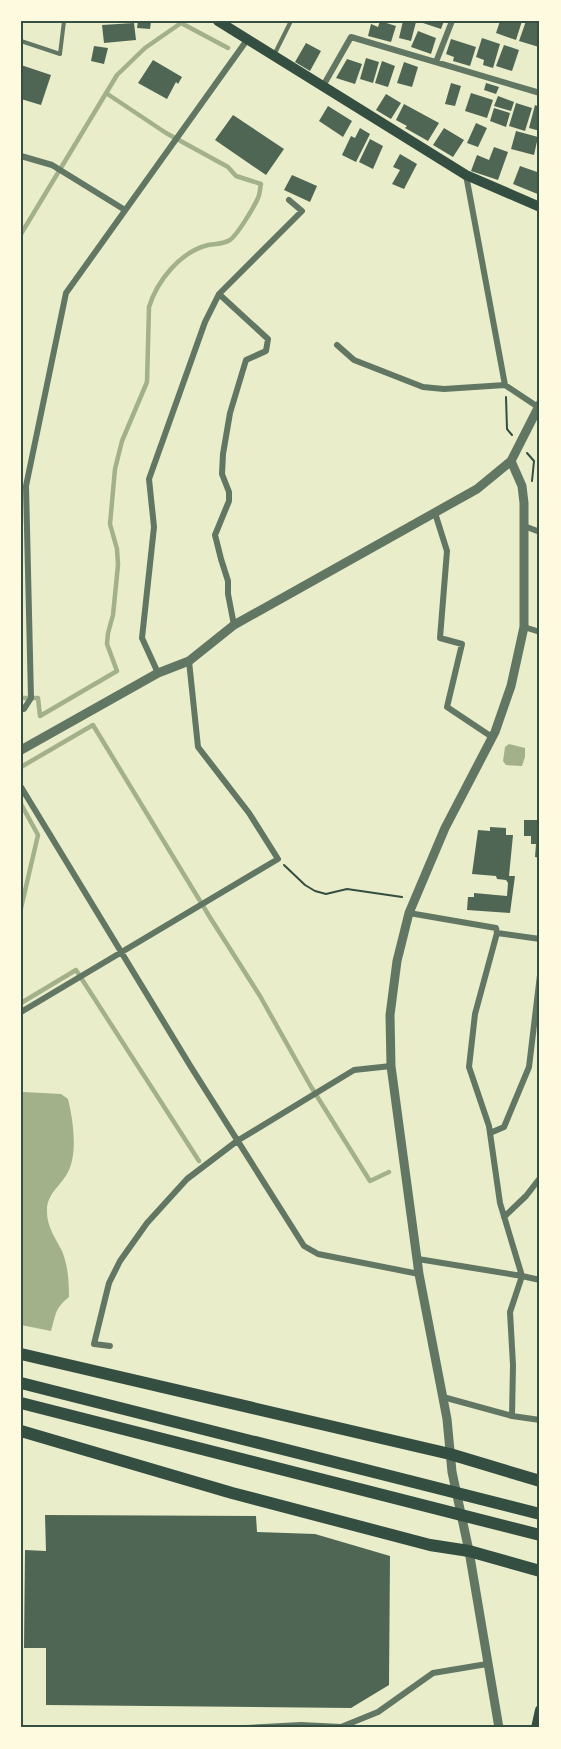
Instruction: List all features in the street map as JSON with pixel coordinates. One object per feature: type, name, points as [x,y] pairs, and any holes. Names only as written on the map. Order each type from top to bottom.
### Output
[{"type":"highway","points":[[21,1354],[450,1454],[540,1481]]},
{"type":"highway","points":[[21,1383],[540,1514]]},
{"type":"highway","points":[[21,1403],[540,1535]]},
{"type":"highway","points":[[21,1431],[232,1492],[430,1545],[467,1546],[540,1571]]},
{"type":"main road","points":[[218,21],[466,176],[540,207]]},
{"type":"main road","points":[[536,1728],[540,1710]]},
{"type":"street","points":[[436,62],[452,21]]},
{"type":"street","points":[[323,86],[351,37],[540,93]]},
{"type":"street","points":[[21,709],[24,709],[31,698],[25,571],[26,486],[66,293],[246,40]]},
{"type":"street","points":[[21,156],[52,165],[126,210]]},
{"type":"street","points":[[466,176],[505,385]]},
{"type":"street","points":[[158,673],[142,638],[154,527],[150,479],[205,322],[219,294],[302,211],[289,200]]},
{"type":"street","points":[[219,294],[268,339],[266,351],[246,360],[230,413],[222,454],[222,474],[229,492],[229,501],[215,535],[228,581],[234,625]]},
{"type":"street","points":[[21,750],[158,673],[189,661],[234,625],[477,489],[511,461],[539,406],[505,385],[444,389],[423,387],[354,360],[337,345]]},
{"type":"street","points":[[499,1728],[452,1472],[443,1397],[419,1274],[391,1066],[390,1015],[397,961],[409,913],[445,828],[492,737],[511,686],[524,627],[522,486],[511,461]]},
{"type":"street","points":[[435,513],[447,550],[441,638],[462,644],[447,707],[492,737]]},
{"type":"street","points":[[524,526],[540,532]]},
{"type":"street","points":[[524,627],[540,632]]},
{"type":"street","points":[[21,1012],[278,859],[249,813],[198,747],[189,661]]},
{"type":"street","points":[[21,787],[237,1141],[304,1246],[311,1251],[419,1274]]},
{"type":"street","points":[[409,913],[496,928],[497,933],[475,1014],[469,1067],[489,1133],[497,1190],[522,1276],[510,1311],[513,1365],[512,1416]]},
{"type":"street","points":[[497,933],[540,939]]},
{"type":"street","points":[[489,1133],[504,1127],[529,1067],[540,975]]},
{"type":"street","points":[[110,1346],[94,1344],[109,1283],[120,1261],[147,1223],[187,1179],[237,1141],[354,1070],[391,1066]]},
{"type":"street","points":[[504,1216],[526,1196],[540,1178]]},
{"type":"street","points":[[418,1259],[540,1280]]},
{"type":"street","points":[[443,1397],[512,1416],[540,1420]]},
{"type":"street","points":[[246,1728],[341,1726],[378,1712],[433,1673],[487,1664]]},
{"type":"lane","points":[[21,41],[60,54],[64,21]]},
{"type":"lane","points":[[273,56],[291,21]]},
{"type":"path","points":[[505,385],[507,429]]},
{"type":"path","points":[[278,859],[291,873],[315,891],[326,894],[355,889],[415,899]]},
{"type":"shaded area","points":[[509,744],[525,748],[522,766],[506,765],[503,761],[505,747]]},
{"type":"shaded area","points":[[21,1093],[61,1094],[68,1099],[73,1126],[74,1146],[71,1164],[65,1177],[51,1195],[47,1206],[48,1223],[66,1262],[69,1291],[69,1297],[56,1312],[51,1331],[21,1325]]},
{"type":"building","points":[[138,21],[151,21],[150,29],[137,28]]},
{"type":"building","points":[[380,21],[396,26],[391,42],[368,36],[371,24],[378,27]]},
{"type":"building","points":[[403,21],[416,22],[411,41],[399,38]]},
{"type":"building","points":[[423,21],[444,21],[441,29],[423,23]]},
{"type":"building","points":[[500,21],[522,21],[516,40],[496,33]]},
{"type":"building","points":[[526,21],[540,21],[539,47],[519,41]]},
{"type":"building","points":[[134,23],[136,40],[104,43],[102,25]]},
{"type":"building","points":[[418,31],[436,38],[431,54],[411,47]]},
{"type":"building","points":[[482,38],[500,44],[493,68],[483,65],[484,60],[476,57]]},
{"type":"building","points":[[451,39],[476,47],[470,66],[453,61],[454,57],[446,54]]},
{"type":"building","points":[[306,43],[321,51],[310,71],[295,62]]},
{"type":"building","points":[[504,45],[519,50],[512,71],[496,66]]},
{"type":"building","points":[[94,46],[108,48],[104,64],[91,61]]},
{"type":"building","points":[[366,58],[379,62],[373,83],[360,79]]},
{"type":"building","points":[[347,59],[362,64],[355,84],[336,78]]},
{"type":"building","points":[[153,60],[182,77],[178,84],[176,82],[167,99],[138,83]]},
{"type":"building","points":[[382,61],[395,66],[388,87],[375,83]]},
{"type":"building","points":[[404,62],[418,67],[412,87],[397,83]]},
{"type":"building","points":[[21,65],[51,75],[41,105],[21,99]]},
{"type":"building","points":[[451,83],[461,86],[455,106],[445,104]]},
{"type":"building","points":[[486,83],[499,87],[496,94],[484,90]]},
{"type":"building","points":[[471,93],[493,100],[487,118],[465,111]]},
{"type":"building","points":[[386,94],[401,103],[391,119],[376,110]]},
{"type":"building","points":[[498,96],[514,102],[511,111],[494,106]]},
{"type":"building","points":[[516,103],[532,108],[525,131],[509,126]]},
{"type":"building","points":[[404,104],[439,123],[428,141],[396,120]]},
{"type":"building","points":[[535,105],[540,107],[540,131],[529,128]]},
{"type":"building","points":[[328,106],[352,121],[343,137],[319,121]]},
{"type":"building","points":[[494,108],[510,113],[506,127],[490,121]]},
{"type":"building","points":[[233,115],[284,149],[266,175],[215,140]]},
{"type":"building","points":[[476,123],[487,128],[478,147],[467,143]]},
{"type":"building","points":[[360,128],[370,134],[356,162],[342,155],[351,136],[355,138]]},
{"type":"building","points":[[444,128],[464,140],[453,157],[433,145]]},
{"type":"building","points":[[516,131],[538,137],[534,155],[511,149]]},
{"type":"building","points":[[370,139],[383,146],[373,169],[359,162]]},
{"type":"building","points":[[494,147],[508,152],[498,180],[471,171],[477,155],[489,160]]},
{"type":"building","points":[[400,154],[417,164],[404,189],[392,184],[400,170],[393,167]]},
{"type":"building","points":[[520,166],[540,173],[540,195],[513,184]]},
{"type":"building","points":[[292,175],[317,186],[310,202],[284,190]]},
{"type":"building","points":[[524,820],[540,820],[540,858],[535,857],[536,844],[531,844],[531,836],[524,836]]},
{"type":"building","points":[[490,827],[506,828],[506,835],[513,835],[509,876],[515,876],[510,913],[467,910],[468,897],[474,897],[474,893],[507,896],[508,883],[506,880],[497,879],[496,876],[472,874],[478,830],[490,831]]},
{"type":"building","points":[[45,1515],[256,1516],[257,1532],[315,1534],[390,1556],[389,1685],[351,1708],[46,1705],[46,1648],[24,1648],[25,1550],[46,1551]]},
{"type":"waterway","points":[[21,234],[117,75],[145,48],[181,23],[228,48]]},
{"type":"waterway","points":[[21,698],[38,698],[40,716],[117,671],[107,644],[113,615],[118,565],[117,549],[110,524],[115,469],[122,441],[147,382],[149,307],[158,287],[179,261],[198,249],[224,243],[233,237],[256,202],[261,184],[236,176],[228,167],[166,133],[106,93]]},
{"type":"waterway","points":[[21,767],[93,725],[260,996],[310,1085],[370,1181],[389,1172]]},
{"type":"waterway","points":[[21,804],[38,835],[21,908]]},
{"type":"waterway","points":[[21,1003],[76,970],[199,1161]]}]
